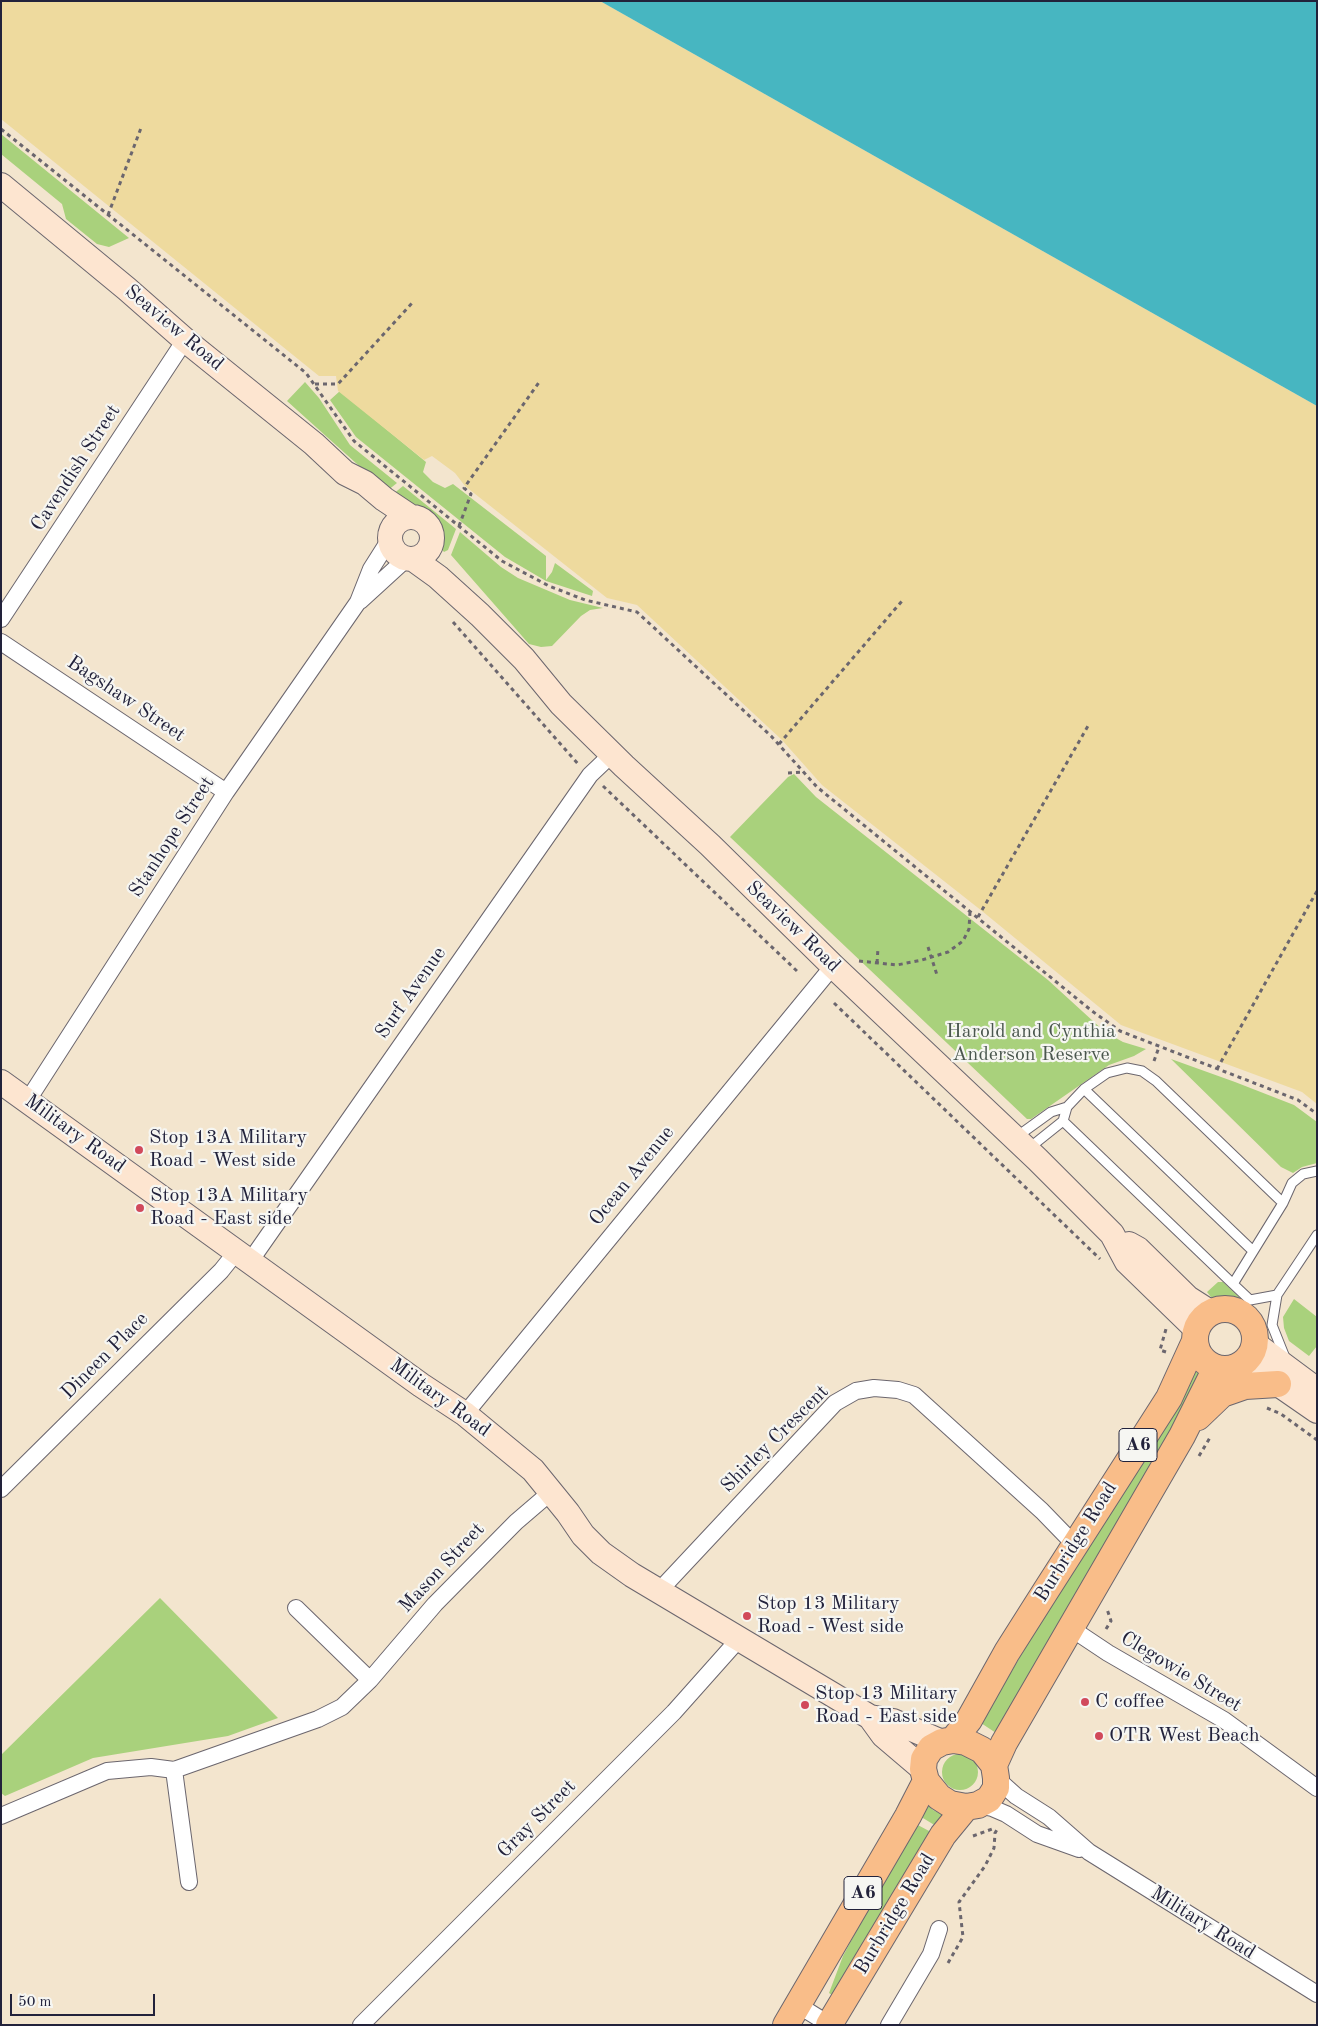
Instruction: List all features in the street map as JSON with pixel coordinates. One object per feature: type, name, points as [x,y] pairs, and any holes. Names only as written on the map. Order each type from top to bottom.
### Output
[{"type":"main road","points":[[1229,1308],[1238,1311],[1247,1317],[1252,1325],[1255,1334],[1240,1359],[1212,1366],[1203,1360],[1198,1351],[1201,1328],[1219,1309],[1229,1308]]},
{"type":"main road","name":"Burbridge Road","points":[[947,1741],[970,1720],[1007,1652],[1168,1398],[1201,1328]]},
{"type":"main road","name":"Burbridge Road","points":[[995,1771],[1004,1743],[1072,1629],[1182,1436],[1211,1378],[1240,1359]]},
{"type":"main road","points":[[1182,1436],[1205,1408],[1222,1394],[1245,1386],[1287,1380]]},
{"type":"main road","points":[[947,1741],[966,1742],[982,1750],[995,1771]]},
{"type":"main road","name":"A6","points":[[925,1775],[924,1759],[931,1748],[947,1741]]},
{"type":"main road","name":"A6","points":[[972,1806],[989,1799],[996,1788],[995,1771]]},
{"type":"main road","points":[[925,1775],[939,1798],[950,1804],[972,1806]]},
{"type":"main road","name":"Burbridge Road","points":[[792,2015],[908,1816],[925,1775]]},
{"type":"main road","name":"Burbridge Road","points":[[830,2025],[943,1834],[972,1806]]},
{"type":"street","name":"Seaview Road","points":[[1,185],[127,289],[185,340],[314,444],[345,473],[390,536]]},
{"type":"street","name":"Cavendish Street","points":[[1,619],[185,340]]},
{"type":"street","name":"Seaview Road","points":[[345,473],[365,483],[384,499],[411,517]]},
{"type":"street","points":[[411,517],[424,521],[432,534],[432,541],[426,554],[409,559],[395,552],[390,536],[398,521],[411,517]]},
{"type":"street","name":"Stanhope Street","points":[[28,1100],[226,792],[358,602],[371,569],[390,536]]},
{"type":"street","name":"Seaview Road","points":[[432,541],[441,559],[480,615]]},
{"type":"street","name":"Seaview Road","points":[[409,559],[438,577],[480,615],[524,659],[561,704],[1021,1144],[1112,1234],[1127,1262],[1201,1328]]},
{"type":"street","name":"Stanhope Street","points":[[358,602],[409,559]]},
{"type":"street","name":"Bagshaw Street","points":[[1,642],[226,792]]},
{"type":"street","name":"Surf Avenue","points":[[244,1256],[590,775],[612,754]]},
{"type":"street","name":"Ocean Avenue","points":[[465,1414],[833,966]]},
{"type":"street","name":"Military Road","points":[[1,1082],[421,1385],[465,1414],[533,1470],[583,1535],[601,1553],[632,1575],[738,1640],[870,1717],[893,1721],[947,1741]]},
{"type":"street","name":"Dineen Place","points":[[1,1489],[221,1271],[244,1256]]},
{"type":"street","points":[[1240,1359],[1287,1380],[1317,1390]]},
{"type":"street","points":[[1287,1380],[1317,1411]]},
{"type":"street","name":"Shirley Crescent","points":[[659,1591],[835,1403],[856,1391],[874,1388],[898,1390],[914,1395],[1042,1511],[1074,1544]]},
{"type":"street","name":"Mason Street","points":[[1,1816],[107,1771],[151,1767],[174,1770],[318,1719],[342,1707],[370,1680],[435,1604],[516,1522],[551,1492]]},
{"type":"street","points":[[296,1608],[370,1680]]},
{"type":"street","name":"Clegowie Street","points":[[1072,1629],[1108,1653],[1224,1720],[1317,1788]]},
{"type":"street","name":"Gray Street","points":[[361,2025],[674,1712],[738,1640]]},
{"type":"street","name":"Military Road","points":[[870,1717],[882,1735],[925,1775]]},
{"type":"street","points":[[174,1770],[189,1882]]},
{"type":"street","name":"Military Road","points":[[995,1771],[1016,1796],[1049,1817],[1088,1852],[1317,1994]]},
{"type":"street","name":"Military Road","points":[[972,1806],[992,1808],[1006,1814],[1037,1834],[1088,1852]]},
{"type":"street","points":[[889,2025],[932,1954],[939,1929]]},
{"type":"street","points":[[792,2015],[830,2025]]},
{"type":"lane","points":[[1021,1144],[1063,1121],[1067,1107],[1084,1089],[1107,1073],[1126,1068],[1142,1071],[1156,1081],[1283,1203]]},
{"type":"lane","points":[[1084,1089],[1253,1251]]},
{"type":"lane","points":[[1021,1144],[1051,1112],[1067,1107]]},
{"type":"lane","points":[[1063,1121],[1250,1300],[1277,1295]]},
{"type":"lane","points":[[1233,1284],[1283,1203],[1292,1184],[1303,1174],[1317,1171]]},
{"type":"lane","points":[[1287,1380],[1285,1358],[1272,1325],[1277,1295],[1317,1235]]},
{"type":"path","points":[[108,215],[141,128]]},
{"type":"path","points":[[1,129],[306,373],[354,441],[502,561],[548,586],[585,600],[638,612],[778,744],[818,787],[838,805],[1092,1011],[1120,1031],[1298,1100],[1317,1114]]},
{"type":"path","points":[[315,384],[338,384],[414,300]]},
{"type":"path","points":[[460,526],[471,494],[464,488],[540,381]]},
{"type":"path","points":[[778,744],[902,601]]},
{"type":"path","points":[[978,917],[1088,726]]},
{"type":"path","points":[[788,773],[804,772]]},
{"type":"path","points":[[1217,1069],[1317,892]]},
{"type":"path","points":[[857,963],[860,960],[897,965],[948,952],[963,941],[970,929],[970,911]]},
{"type":"path","points":[[928,947],[937,975]]},
{"type":"path","points":[[877,963],[878,948]]},
{"type":"path","points":[[834,1003],[1103,1262]]},
{"type":"path","points":[[1154,1061],[1158,1047]]},
{"type":"path","points":[[1160,1350],[1166,1328],[1164,1324]]},
{"type":"path","points":[[1260,1405],[1281,1414],[1317,1440]]},
{"type":"path","points":[[1197,1459],[1212,1434]]},
{"type":"path","points":[[1106,1629],[1112,1621],[1107,1608]]},
{"type":"path","points":[[948,1964],[963,1937],[959,1902],[986,1866],[994,1848],[995,1833],[999,1826],[964,1838]]},
{"type":"green space","points":[[1,134],[129,238],[109,247],[97,244],[66,219],[62,204],[1,154]]},
{"type":"green space","points":[[305,382],[319,398],[350,445],[397,483],[387,491],[287,401]]},
{"type":"green space","points":[[340,391],[426,462],[423,472],[433,482],[445,488],[453,484],[546,556],[546,580],[552,572],[555,563],[593,591],[592,596],[546,581],[505,557],[356,437],[330,400]]},
{"type":"green space","points":[[403,486],[456,529],[448,550],[444,552],[439,546],[435,521],[392,495]]},
{"type":"green space","points":[[460,532],[501,567],[518,578],[570,600],[603,608],[590,610],[581,616],[552,646],[541,647],[529,644],[451,555]]},
{"type":"green space","name":"Harold and Cynthia Anderson Reserve","points":[[794,774],[816,797],[1048,980],[1105,1032],[1123,1042],[1146,1049],[1134,1056],[1109,1065],[1031,1119],[1027,1119],[730,837],[788,777]]},
{"type":"green space","points":[[1171,1059],[1294,1105],[1317,1122],[1317,1163],[1302,1167],[1293,1173],[1281,1167]]},
{"type":"green space","points":[[1218,1282],[1223,1282],[1244,1302],[1211,1297],[1207,1292]]},
{"type":"green space","points":[[1294,1299],[1317,1317],[1317,1346],[1309,1356],[1289,1341],[1284,1328],[1283,1317]]},
{"type":"green space","points":[[1191,1368],[1204,1377],[999,1735],[981,1723]]},
{"type":"green space","points":[[160,1598],[278,1718],[228,1736],[93,1758],[5,1796],[1,1793],[1,1755]]},
{"type":"green space","points":[[960,1754],[967,1755],[973,1759],[977,1765],[977,1779],[973,1785],[967,1789],[960,1790],[953,1789],[947,1785],[943,1779],[942,1772],[943,1765],[947,1759],[953,1755]]},
{"type":"green space","points":[[925,1802],[933,1810],[943,1815],[936,1826],[918,1815]]},
{"type":"green space","points":[[914,1823],[931,1832],[832,1995],[829,1993],[843,1956]]},
{"type":"sand","points":[[1,1],[600,1],[1317,406],[1317,1104],[1302,1092],[1121,1025],[982,911],[822,785],[782,740],[637,605],[607,598],[465,486],[455,473],[432,456],[424,460],[338,391],[336,376],[319,376],[1,119]]},
{"type":"water","points":[[600,1],[1317,1],[1317,406]]},
{"type":"place","name":"Stop 13A Military Road - West side","points":[[139,1150]]},
{"type":"place","name":"Stop 13A Military Road - East side","points":[[140,1208]]},
{"type":"place","name":"Stop 13 Military Road - West side","points":[[747,1616]]},
{"type":"place","name":"C coffee","points":[[1085,1702]]},
{"type":"place","name":"Stop 13 Military Road - East side","points":[[805,1705]]},
{"type":"place","name":"OTR West Beach","points":[[1099,1736]]}]
